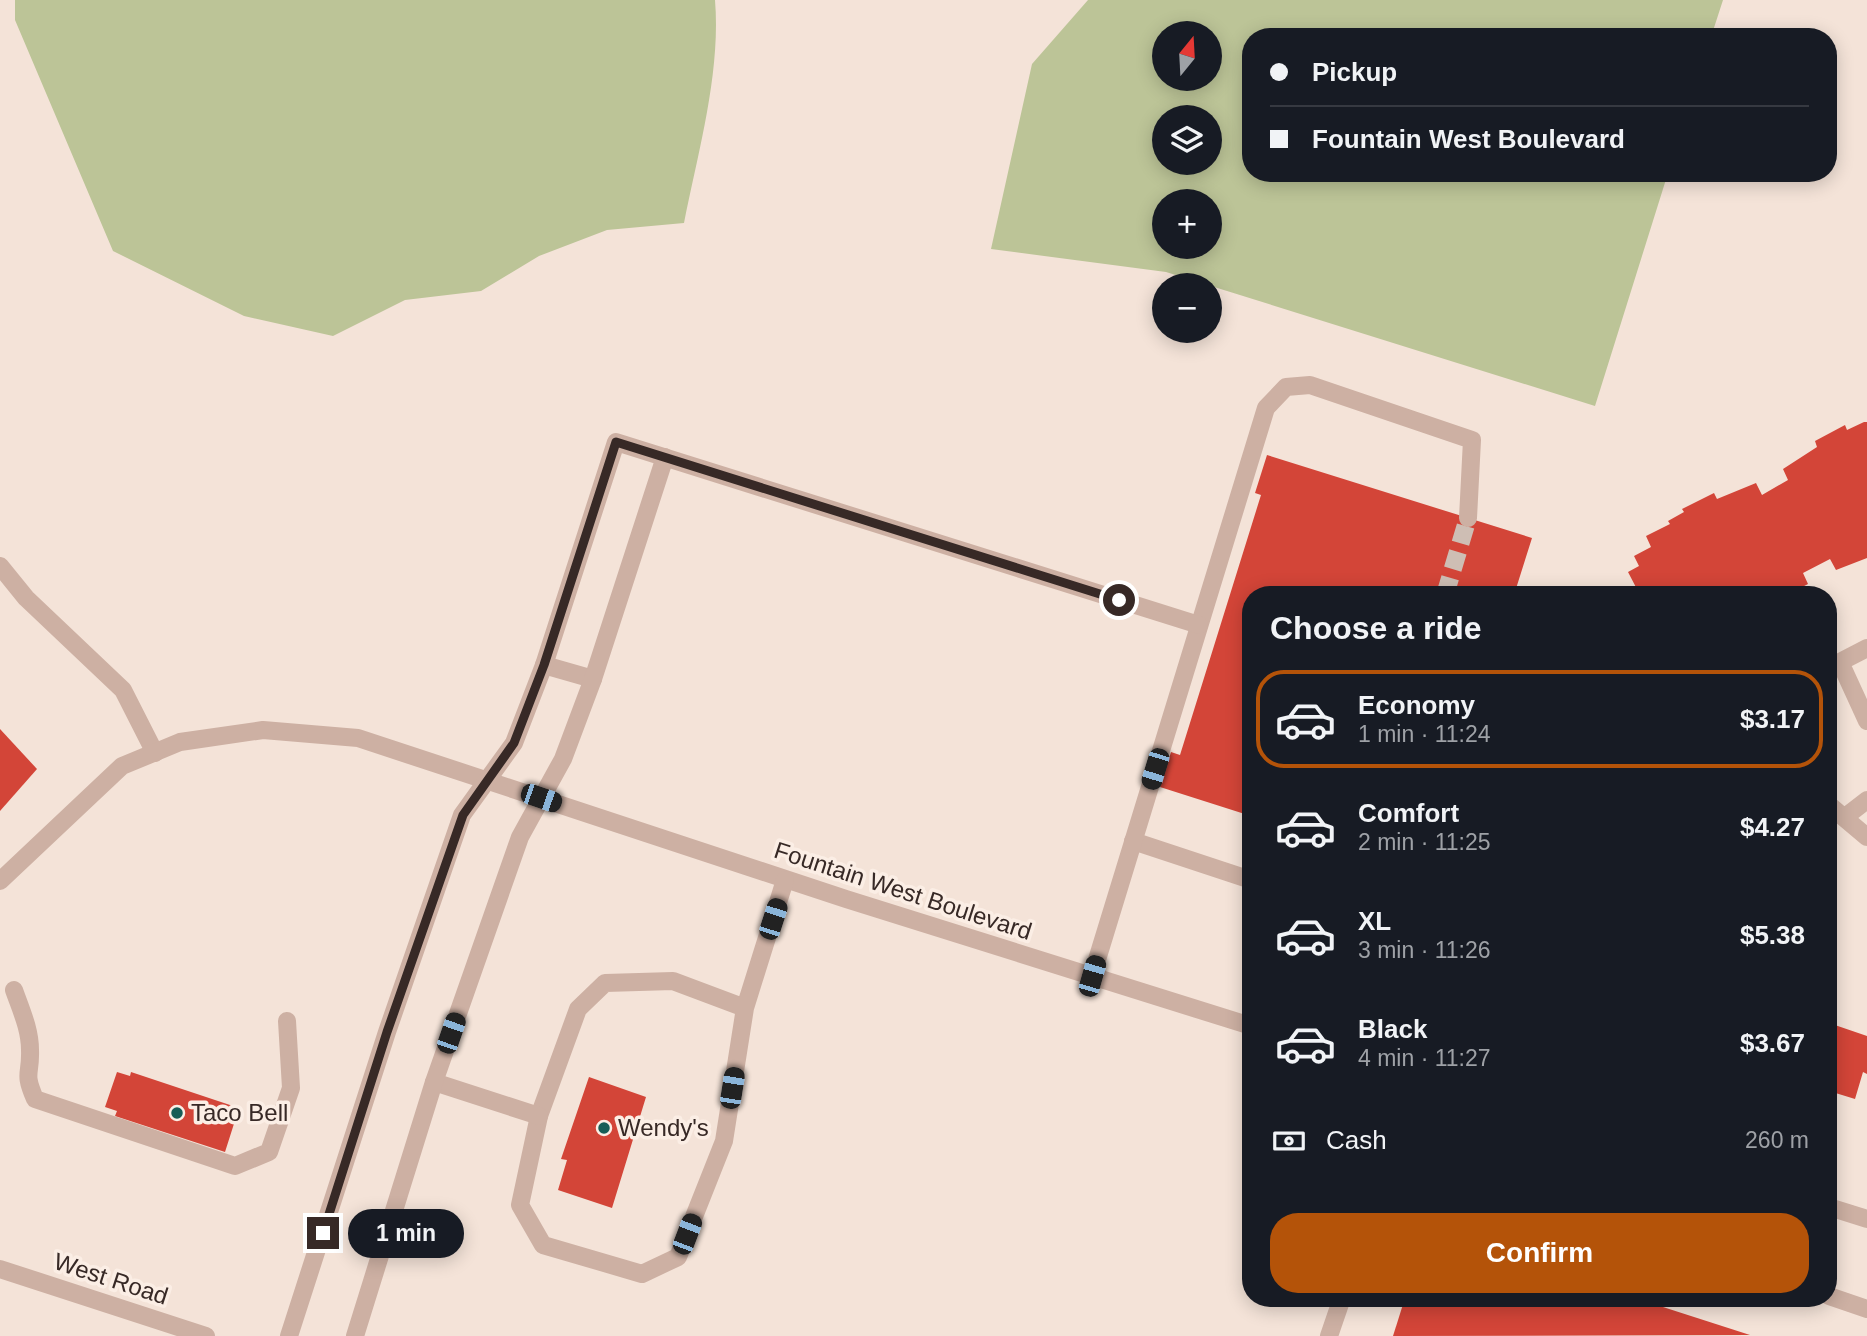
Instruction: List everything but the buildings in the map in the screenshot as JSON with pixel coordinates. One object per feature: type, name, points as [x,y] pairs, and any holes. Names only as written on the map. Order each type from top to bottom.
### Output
[{"type":"street","points":[[1092,976],[1266,408],[1286,387],[1310,386],[1472,440],[1468,518]]},
{"type":"street","points":[[289,1336],[387,1032],[458,828],[485,780],[514,743],[544,665],[616,442],[1199,625]]},
{"type":"street","points":[[355,1336],[434,1082],[520,837],[563,759],[593,679],[665,457]]},
{"type":"street","points":[[0,566],[26,598],[123,690],[155,752]]},
{"type":"street","points":[[1867,648],[1840,662],[1867,721]]},
{"type":"street","points":[[544,665],[593,679]]},
{"type":"street","name":"Fountain West Boulevard","points":[[0,881],[122,766],[155,752],[180,742],[263,730],[358,737],[785,880],[1242,1023]]},
{"type":"street","points":[[1845,817],[1867,800]]},
{"type":"street","points":[[1837,810],[1867,837]]},
{"type":"street","points":[[1133,841],[1242,877]]},
{"type":"street","points":[[745,1008],[673,981],[605,983],[578,1009],[539,1116],[520,1205],[543,1245],[642,1274],[678,1257],[724,1141],[745,1008],[785,880]]},
{"type":"street","points":[[14,990],[27,1026],[30,1052],[26,1077],[35,1099],[235,1166],[269,1152],[291,1088],[287,1021]]},
{"type":"street","points":[[434,1082],[539,1116]]},
{"type":"street","points":[[1837,1210],[1867,1219]]},
{"type":"street","name":"West Road","points":[[0,1269],[206,1336]]},
{"type":"street","points":[[1837,1299],[1867,1309]]},
{"type":"street","points":[[1329,1336],[1339,1307]]},
{"type":"green space","points":[[15,0],[715,0],[712,84],[684,223],[607,230],[539,256],[481,291],[405,300],[333,336],[244,316],[113,251],[15,20]]},
{"type":"green space","points":[[1088,0],[1723,0],[1714,28],[1242,28],[1242,182],[1665,182],[1595,406],[1222,289],[1222,273],[1166,272],[991,249],[1032,64]]},
{"type":"tunnel","points":[[1448,586],[1468,518]]},
{"type":"place","name":"Taco Bell","points":[[177,1113]]},
{"type":"place","name":"Wendy's","points":[[604,1128]]},
{"type":"route","points":[[323,1233],[387,1032],[463,815],[485,780],[514,743],[544,665],[616,442],[1119,600]]}]
